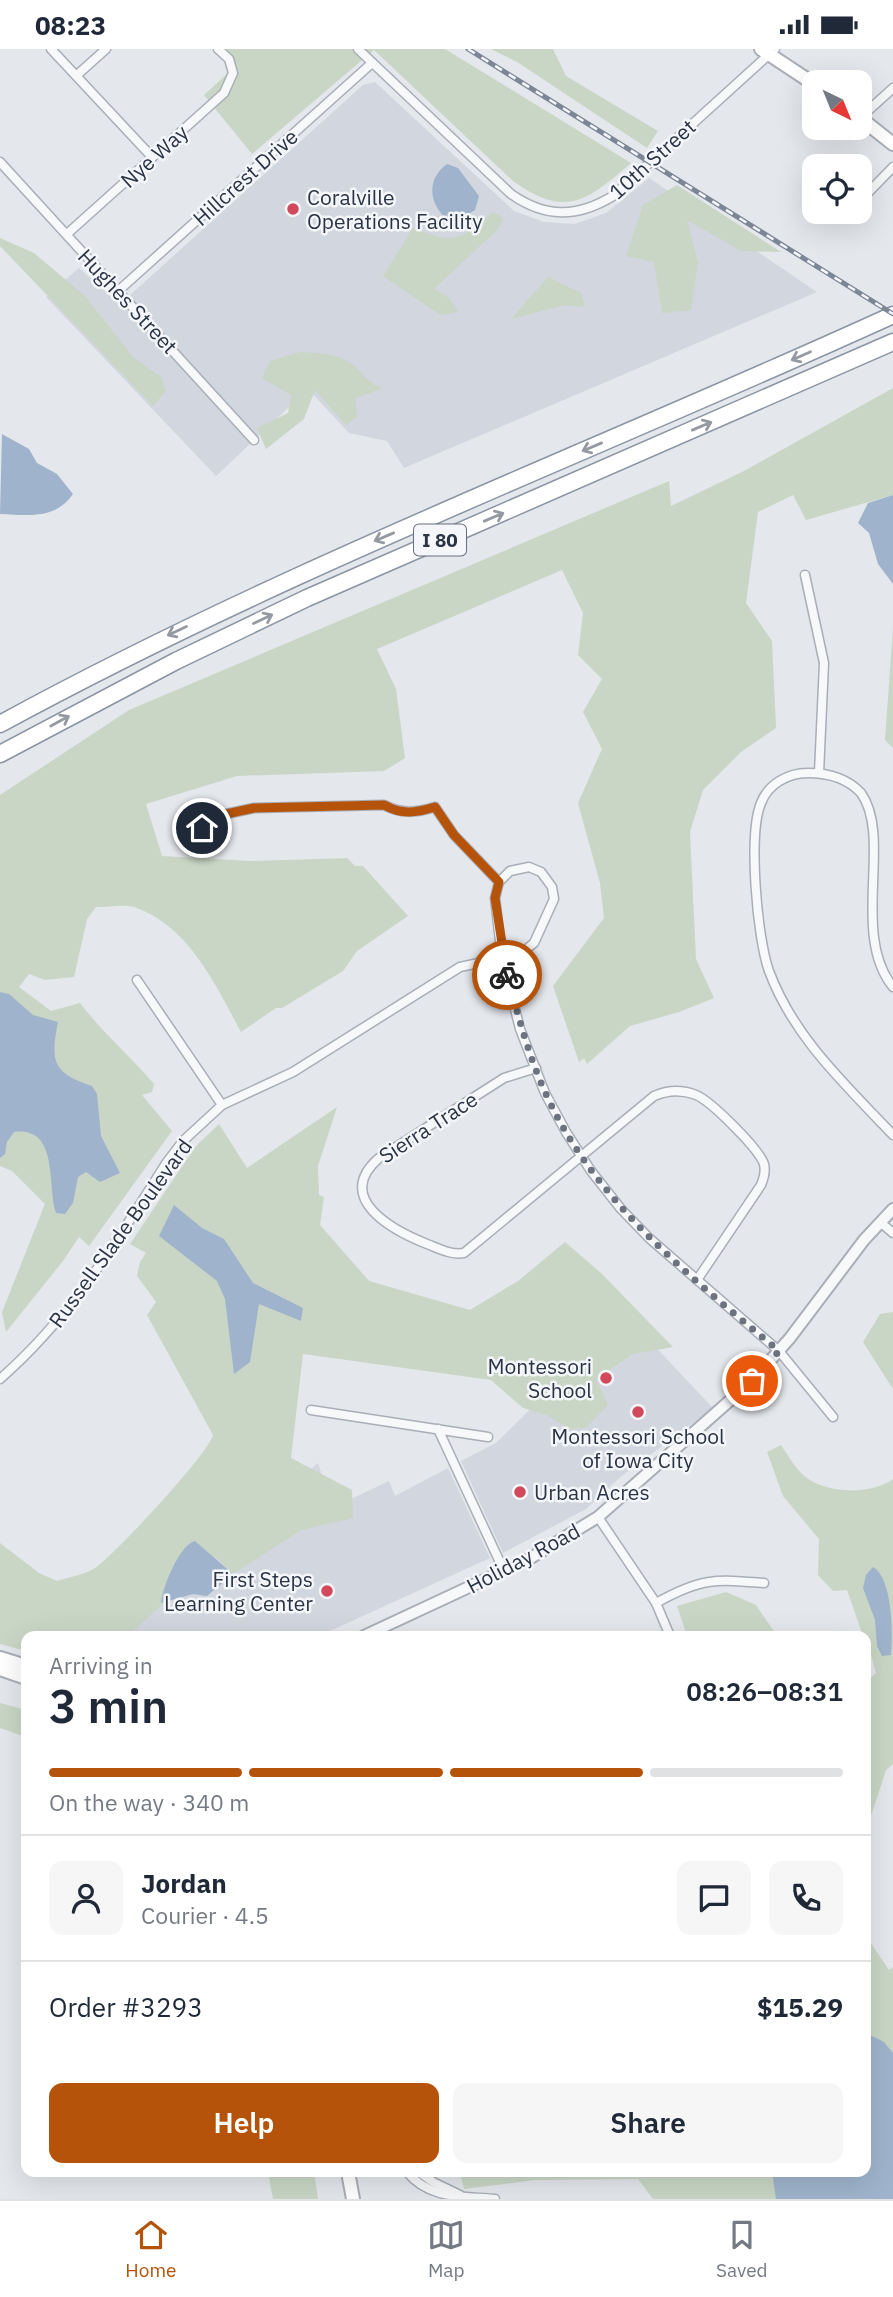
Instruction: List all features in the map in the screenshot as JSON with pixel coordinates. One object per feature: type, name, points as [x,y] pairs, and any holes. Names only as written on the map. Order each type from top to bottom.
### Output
[{"type":"highway","name":"I 80","points":[[0,724],[153,643],[293,576],[893,315]]},
{"type":"highway","name":"I 80","points":[[0,754],[176,661],[307,598],[890,343]]},
{"type":"main road","points":[[769,51],[802,75]]},
{"type":"main road","points":[[872,127],[893,144]]},
{"type":"main road","points":[[0,1658],[21,1664]]},
{"type":"main road","points":[[0,1669],[21,1676]]},
{"type":"main road","points":[[349,2177],[351,2196]]},
{"type":"street","points":[[51,49],[152,157]]},
{"type":"street","points":[[77,75],[106,49]]},
{"type":"street","name":"Nye Way","points":[[67,235],[224,93],[233,73],[229,59],[218,49]]},
{"type":"street","name":"10th Street","points":[[358,49],[510,194],[537,209],[559,214],[586,210],[613,196],[769,51]]},
{"type":"street","name":"Hillcrest Drive","points":[[117,292],[372,63]]},
{"type":"street","points":[[872,106],[893,88]]},
{"type":"street","name":"Hughes Street","points":[[0,162],[254,440]]},
{"type":"street","points":[[872,189],[893,167]]},
{"type":"street","points":[[805,575],[824,663],[819,773]]},
{"type":"street","points":[[893,987],[881,969],[874,938],[875,832],[872,814],[864,798],[853,786],[839,778],[819,773],[797,774],[782,780],[761,802],[757,818],[756,877],[761,942],[779,995],[795,1026],[893,1135]]},
{"type":"street","points":[[202,828],[226,814],[254,808],[384,805],[396,811],[415,813],[435,807],[462,844],[499,882],[495,898],[502,958],[520,1029],[545,1093],[582,1156],[621,1209],[779,1351],[833,1417]]},
{"type":"street","name":"Russell Slade Boulevard","points":[[0,1378],[37,1346],[69,1310],[167,1162],[183,1141],[222,1105],[293,1072],[460,967],[524,951],[534,943],[554,899],[552,887],[541,872],[529,867],[510,871],[499,882]]},
{"type":"street","points":[[137,980],[222,1105]]},
{"type":"street","name":"Sierra Trace","points":[[536,1068],[504,1078],[379,1158],[367,1168],[362,1180],[362,1191],[367,1202],[388,1226],[453,1254],[464,1253],[582,1156]]},
{"type":"street","points":[[582,1156],[654,1096],[674,1091],[698,1095],[710,1103],[752,1147],[764,1163],[765,1176],[697,1280]]},
{"type":"street","name":"Holiday Road","points":[[375,1631],[551,1548],[598,1517],[718,1413],[779,1351],[893,1209]]},
{"type":"street","points":[[880,1222],[893,1233]]},
{"type":"street","points":[[311,1410],[488,1437]]},
{"type":"street","points":[[438,1429],[504,1571]]},
{"type":"street","points":[[598,1517],[656,1603],[668,1631]]},
{"type":"street","points":[[656,1603],[686,1586],[712,1580],[764,1583]]},
{"type":"street","points":[[412,2177],[426,2191],[495,2199]]},
{"type":"street","points":[[426,2177],[463,2196]]},
{"type":"shaded area","points":[[375,82],[514,211],[544,222],[575,224],[606,213],[649,178],[817,292],[404,468],[387,441],[349,433],[308,389],[216,476],[46,297],[79,268],[120,304],[363,85]]},
{"type":"shaded area","points":[[599,1287],[713,1408],[618,1479],[586,1509],[503,1553],[461,1461],[496,1443],[544,1396]]},
{"type":"shaded area","points":[[318,1463],[332,1508],[389,1481],[395,1496],[448,1468],[490,1558],[330,1631],[132,1631]]},
{"type":"green space","points":[[227,49],[445,49],[631,163],[601,187],[575,201],[548,200],[531,193],[513,181],[374,50],[252,154],[204,95],[228,73]]},
{"type":"green space","points":[[491,49],[553,49],[566,76],[658,131],[647,148],[517,62]]},
{"type":"green space","points":[[677,185],[781,252],[741,251],[687,220],[698,262],[691,310],[662,313],[654,262],[626,256],[643,205]]},
{"type":"green space","points":[[493,212],[503,218],[498,229],[434,289],[448,297],[458,312],[440,315],[383,276],[413,228],[439,237],[456,237],[472,229]]},
{"type":"green space","points":[[0,238],[34,253],[85,296],[133,357],[161,377],[166,391],[153,406],[0,246]]},
{"type":"green space","points":[[548,277],[581,293],[585,307],[565,305],[511,319]]},
{"type":"green space","points":[[300,352],[326,354],[343,359],[354,365],[371,382],[384,388],[355,398],[357,417],[346,425],[315,390],[304,419],[266,449],[257,428],[288,413],[291,395],[262,378],[270,361]]},
{"type":"green space","points":[[893,388],[893,495],[806,520],[793,495],[758,512],[746,603],[772,641],[776,728],[741,752],[703,790],[690,832],[696,959],[714,998],[679,1012],[630,1026],[587,1064],[584,1058],[579,1062],[553,986],[604,918],[600,883],[578,803],[602,749],[583,712],[602,679],[578,655],[583,613],[562,570],[377,649],[396,689],[405,758],[384,771],[237,776],[146,804],[162,856],[251,861],[347,858],[355,866],[363,866],[408,916],[357,951],[343,971],[282,1008],[276,1008],[241,1032],[210,976],[185,942],[153,916],[134,907],[96,907],[87,919],[74,977],[45,980],[29,974],[19,987],[51,1011],[80,1003],[145,1073],[154,1084],[152,1092],[142,1095],[172,1131],[89,1246],[79,1237],[6,1332],[2,1312],[45,1204],[12,1171],[0,1166],[0,795],[129,710],[669,481],[671,506],[744,471]]},
{"type":"green space","points":[[893,627],[893,748],[885,740]]},
{"type":"green space","points":[[337,1107],[318,1166],[319,1195],[324,1197],[320,1225],[369,1281],[470,1310],[518,1281],[565,1242],[601,1273],[673,1347],[633,1354],[596,1379],[608,1405],[586,1428],[570,1429],[546,1415],[523,1408],[491,1380],[303,1354],[291,1458],[352,1490],[353,1518],[301,1530],[233,1574],[215,1556],[133,1631],[21,1631],[21,1650],[0,1644],[0,1543],[39,1573],[57,1581],[94,1569],[124,1542],[161,1502],[195,1462],[213,1435],[147,1315],[156,1302],[137,1276],[140,1262],[146,1253],[130,1244],[195,1147],[219,1124],[247,1168]]},
{"type":"green space","points":[[893,1312],[893,1389],[863,1342],[880,1314]]},
{"type":"green space","points":[[781,1445],[800,1472],[820,1485],[832,1488],[859,1490],[893,1479],[893,1764],[886,1770],[871,1816],[871,1678],[876,1673],[871,1654],[871,1631],[861,1631],[847,1590],[833,1591],[818,1575],[819,1539],[783,1496],[767,1452]]},
{"type":"green space","points":[[726,1592],[756,1605],[774,1631],[685,1631],[677,1606]]},
{"type":"green space","points":[[0,1703],[21,1709],[21,1735],[0,1728]]},
{"type":"green space","points":[[871,1943],[889,1970],[893,1967],[893,2199],[653,2199],[638,2179],[535,2180],[464,2189],[461,2177],[871,2177]]},
{"type":"green space","points":[[269,2177],[315,2177],[318,2199],[273,2199]]},
{"type":"water","points":[[447,164],[458,168],[479,196],[475,210],[456,222],[450,222],[443,216],[432,193],[435,178]]},
{"type":"water","points":[[2,434],[29,449],[37,463],[57,474],[73,494],[66,502],[40,514],[0,514]]},
{"type":"water","points":[[893,495],[893,584],[878,564],[869,533],[858,523],[868,503]]},
{"type":"water","points":[[0,992],[9,994],[33,1015],[58,1022],[54,1047],[57,1064],[69,1076],[92,1086],[97,1094],[101,1136],[120,1173],[100,1182],[86,1172],[78,1177],[73,1203],[65,1214],[56,1213],[48,1160],[45,1148],[38,1138],[28,1133],[14,1132],[7,1142],[5,1154],[0,1158]]},
{"type":"water","points":[[174,1205],[202,1228],[224,1239],[253,1283],[303,1308],[301,1321],[259,1304],[250,1362],[234,1374],[225,1299],[217,1281],[159,1236]]},
{"type":"water","points":[[195,1541],[233,1574],[207,1596],[193,1594],[161,1603],[168,1578],[178,1558],[189,1544]]},
{"type":"water","points":[[873,1567],[880,1573],[888,1595],[891,1655],[882,1656],[877,1646],[875,1620],[863,1588],[866,1575]]},
{"type":"water","points":[[871,2036],[884,2042],[893,2053],[893,2199],[776,2199],[773,2177],[871,2177]]},
{"type":"railway","points":[[468,49],[893,314]]},
{"type":"way so far","points":[[507,975],[520,1029],[545,1093],[591,1171],[621,1209],[649,1238],[779,1351],[752,1381]]},
{"type":"place","name":"Coralville Operations Facility","points":[[293,209]]},
{"type":"place","name":"Montessori School","points":[[606,1378]]},
{"type":"place","name":"Montessori School of Iowa City","points":[[638,1412]]},
{"type":"place","name":"Urban Acres","points":[[520,1492]]},
{"type":"place","name":"First Steps Learning Center","points":[[327,1591]]},
{"type":"route","points":[[202,828],[226,814],[254,808],[384,805],[396,811],[415,813],[435,807],[454,835],[499,882],[495,898],[502,958],[507,975]]}]
